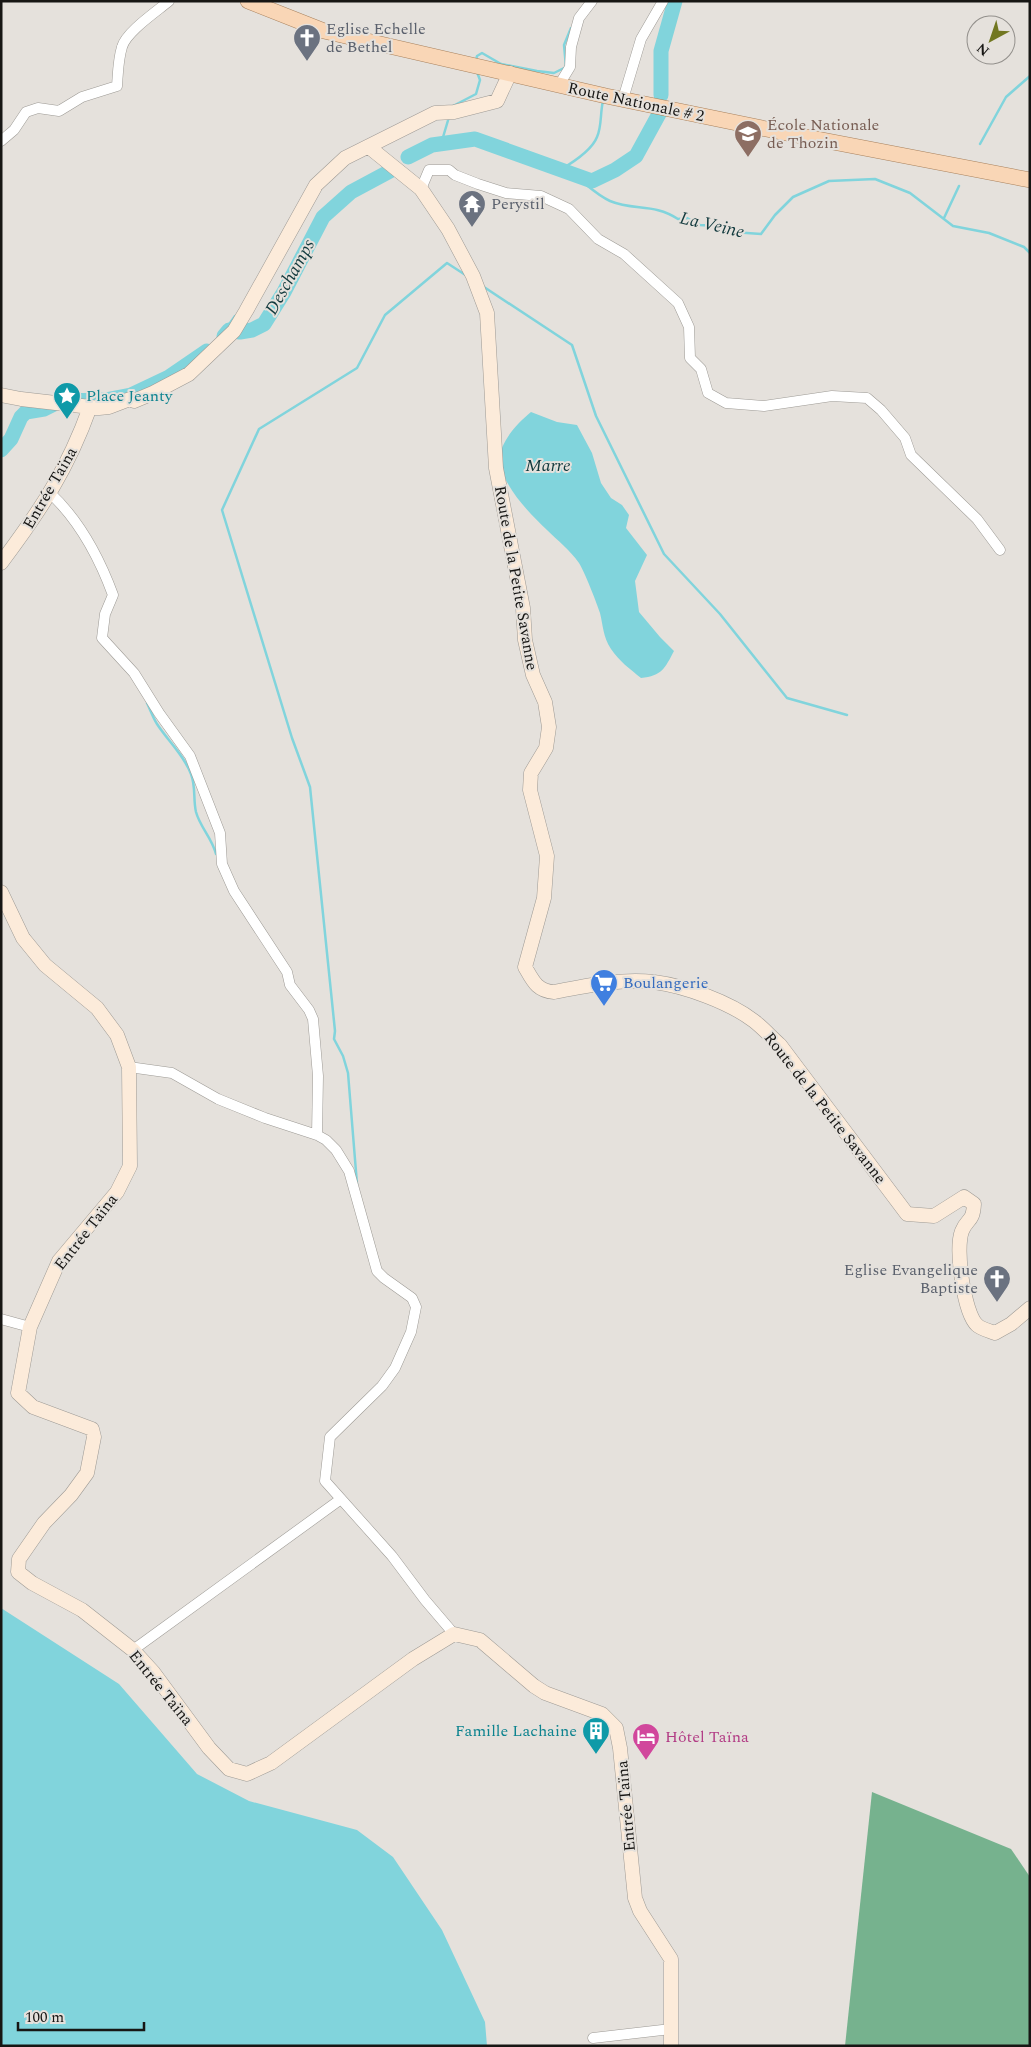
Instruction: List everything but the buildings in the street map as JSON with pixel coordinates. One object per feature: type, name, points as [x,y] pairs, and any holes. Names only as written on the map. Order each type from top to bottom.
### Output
[{"type":"main road","name":"Route Nationale # 2","points":[[248,1],[324,31],[623,100],[786,134],[1030,180]]},
{"type":"street","points":[[1,141],[14,130],[26,112],[38,108],[59,111],[82,97],[117,86],[122,46],[129,36],[169,1]]},
{"type":"street","points":[[559,85],[570,66],[571,47],[579,18],[592,1]]},
{"type":"street","points":[[623,100],[641,39],[663,1]]},
{"type":"street","points":[[1,395],[90,407],[109,407],[130,399],[134,401],[190,374],[234,331],[316,185],[345,158],[435,113],[497,101],[510,73]]},
{"type":"street","name":"Route de la Petite Savanne","points":[[369,147],[421,189],[448,229],[473,276],[487,313],[498,477],[523,608],[525,640],[533,675],[545,702],[549,727],[546,748],[531,773],[530,790],[547,856],[544,898],[525,967],[534,982],[545,992],[619,982],[654,982],[720,1002],[754,1021],[780,1045],[907,1214],[934,1216],[964,1197],[974,1204],[974,1215],[962,1231],[960,1250],[968,1310],[978,1326],[995,1333],[1011,1324],[1030,1308]]},
{"type":"street","points":[[421,189],[428,170],[449,170],[455,175],[478,184],[506,193],[541,196],[568,209],[598,239],[624,254],[678,303],[690,327],[690,358],[701,369],[708,394],[726,403],[764,406],[832,396],[867,398],[881,410],[905,438],[911,455],[977,519],[1000,550]]},
{"type":"street","name":"Entrée Taïna","points":[[1,563],[36,517],[70,458],[90,407]]},
{"type":"street","points":[[50,493],[73,516],[80,526],[94,550],[114,595],[105,614],[102,638],[134,673],[159,713],[190,756],[220,833],[222,864],[234,891],[287,972],[290,985],[309,1010],[313,1019],[318,1076],[317,1135]]},
{"type":"street","name":"Entrée Taïna","points":[[1,892],[23,938],[45,965],[97,1008],[117,1035],[129,1067],[130,1166],[117,1192],[59,1262],[30,1327],[18,1393],[33,1407],[92,1429],[94,1437],[87,1472],[71,1494],[44,1523],[19,1560],[18,1572],[32,1583],[82,1610],[132,1650],[153,1672],[229,1770],[247,1774],[272,1762],[413,1659],[454,1634],[480,1640],[534,1686],[545,1693],[602,1714],[616,1728],[620,1748],[635,1898],[640,1911],[671,1959],[671,2046]]},
{"type":"street","points":[[129,1067],[172,1073],[218,1099],[265,1118],[317,1135],[326,1140],[336,1150],[349,1171],[376,1271],[412,1298],[416,1307],[411,1332],[395,1368],[382,1386],[330,1437],[325,1482],[392,1556],[425,1600],[454,1634]]},
{"type":"street","points":[[1,1319],[30,1327]]},
{"type":"street","points":[[132,1650],[341,1500]]},
{"type":"street","points":[[593,2038],[671,2029]]},
{"type":"green space","points":[[872,1792],[1011,1849],[1030,1877],[1030,2046],[845,2046]]},
{"type":"water","name":"Marre","points":[[531,412],[557,422],[577,425],[592,453],[601,483],[611,498],[622,505],[629,515],[626,528],[647,555],[635,581],[639,612],[674,651],[662,670],[654,675],[641,678],[614,653],[606,640],[600,613],[579,563],[527,510],[505,478],[500,461],[503,445],[507,437]]},
{"type":"water","points":[[1,1608],[119,1684],[197,1774],[249,1801],[357,1830],[393,1857],[442,1930],[485,2022],[487,2046],[1,2046]]},
{"type":"waterway","name":"Deschamps","points":[[661,95],[661,51],[675,1]]},
{"type":"waterway","points":[[476,60],[477,56],[482,53],[501,64],[554,73],[566,67],[564,45],[571,28]]},
{"type":"waterway","points":[[451,107],[476,94],[480,80],[477,72]]},
{"type":"waterway","points":[[980,144],[1006,97],[1030,76]]},
{"type":"waterway","points":[[560,170],[591,147],[600,128],[603,101]]},
{"type":"waterway","name":"Deschamps","points":[[408,157],[432,145],[475,139],[592,181],[615,170],[636,156],[659,114]]},
{"type":"waterway","points":[[441,144],[449,117]]},
{"type":"waterway","name":"Deschamps","points":[[224,336],[229,330],[240,332],[252,330],[264,324],[284,292],[323,217],[351,192],[392,170]]},
{"type":"waterway","name":"La Veine","points":[[575,176],[601,196],[619,204],[661,211],[678,219],[687,218],[700,225],[716,226],[733,232],[761,234],[775,215],[793,197],[829,181],[875,179],[910,193],[953,226],[989,233],[1024,247],[1030,253]]},
{"type":"waterway","points":[[944,218],[959,186]]},
{"type":"waterway","points":[[357,1184],[348,1073],[343,1056],[334,1039],[335,1031],[310,787],[292,738],[222,510],[259,429],[357,368],[385,315],[447,263],[467,276]]},
{"type":"waterway","points":[[484,287],[572,345],[596,416],[664,554],[720,614],[787,698],[847,715]]},
{"type":"waterway","points":[[225,330],[235,316]]},
{"type":"waterway","name":"Deschamps","points":[[1,450],[11,439],[21,417],[26,412],[44,409],[60,401],[105,400],[131,395],[169,377],[207,351]]},
{"type":"waterway","points":[[147,703],[157,724],[188,767],[193,784],[196,812],[216,854]]},
{"type":"place","name":"Eglise Echelle de Bethel","points":[[307,62]]},
{"type":"place","name":"École Nationale de Thozin","points":[[748,158]]},
{"type":"place","name":"Perystil","points":[[472,228]]},
{"type":"place","name":"Place Jeanty","points":[[67,420]]},
{"type":"place","name":"Boulangerie","points":[[604,1007]]},
{"type":"place","name":"Eglise Evangelique Baptiste","points":[[997,1303]]},
{"type":"place","name":"Famille Lachaine","points":[[596,1755]]},
{"type":"place","name":"Hôtel Taïna","points":[[646,1761]]}]
